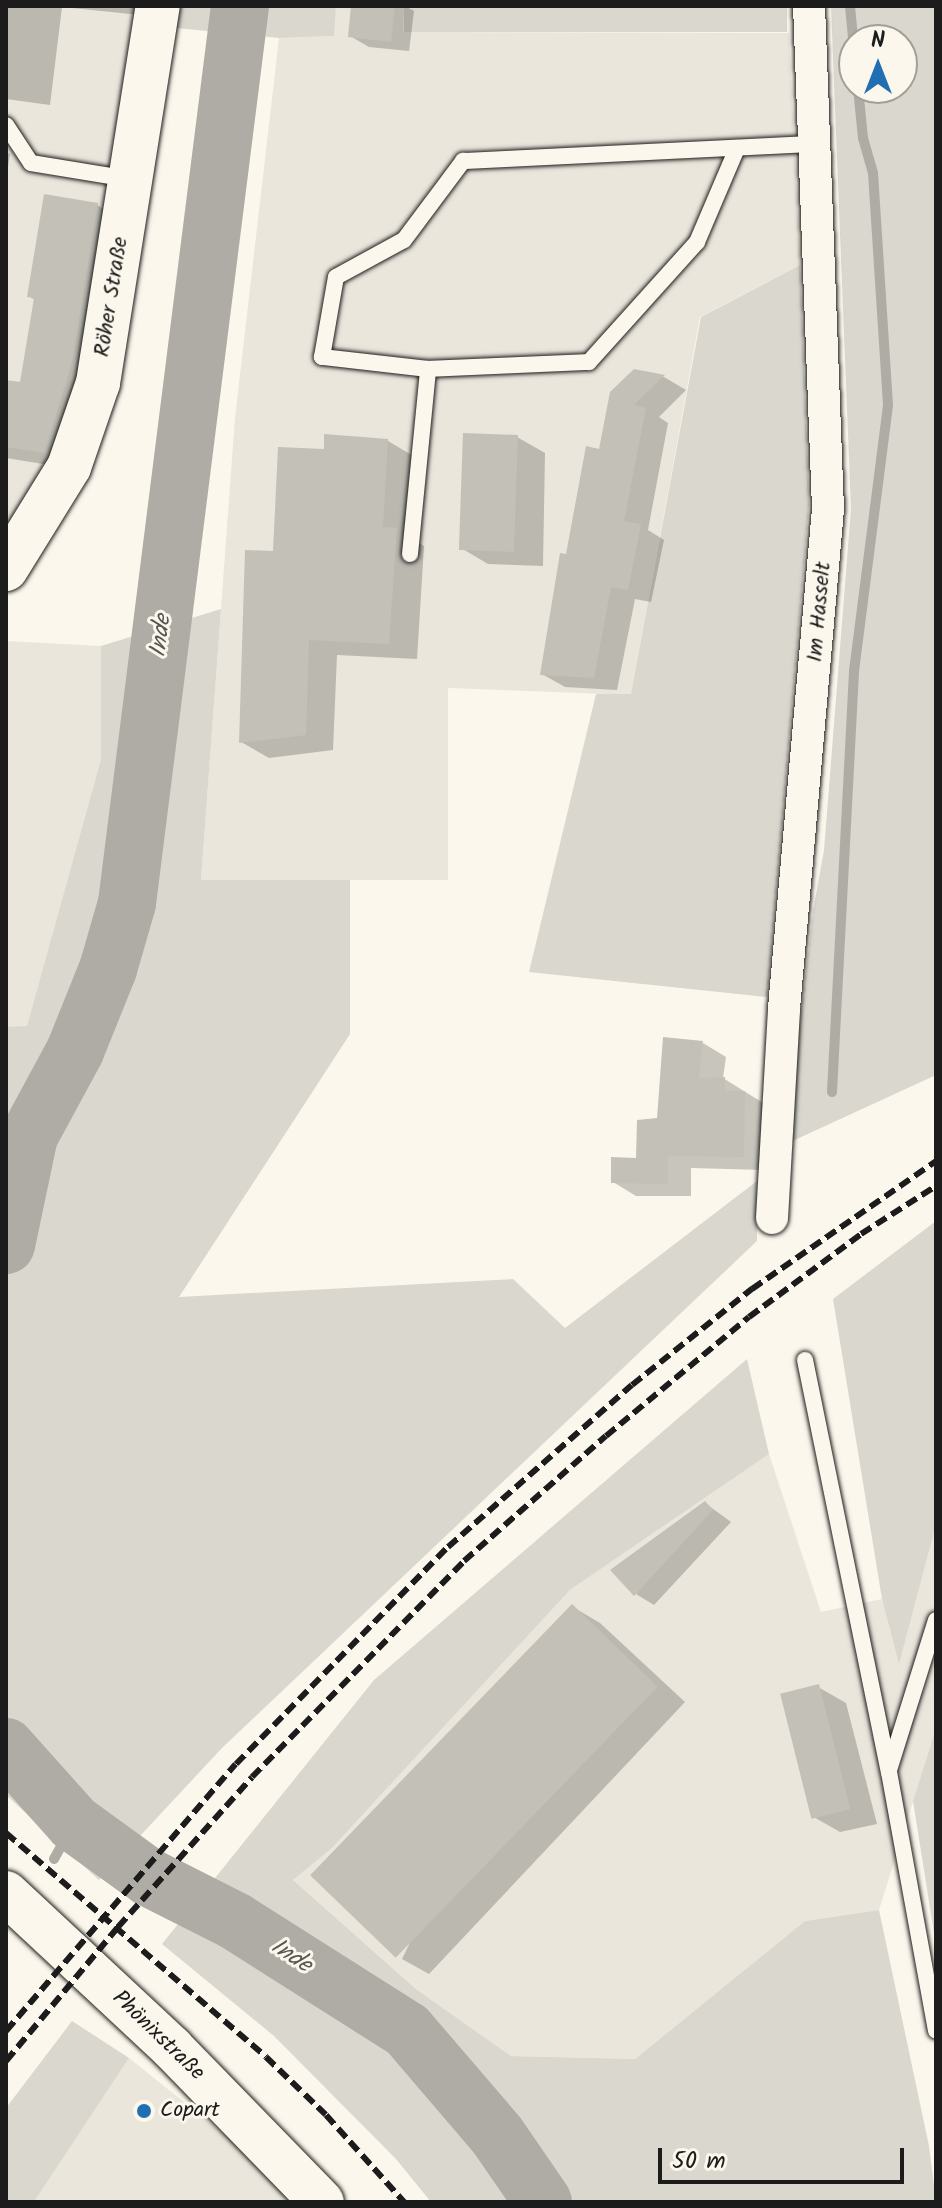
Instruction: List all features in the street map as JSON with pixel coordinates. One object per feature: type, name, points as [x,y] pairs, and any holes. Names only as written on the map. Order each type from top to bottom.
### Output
[{"type":"main road","name":"Röher Straße","points":[[6,569],[69,467],[98,383],[158,6]]},
{"type":"main road","name":"Phönixstraße","points":[[15,1901],[172,2048],[322,2202]]},
{"type":"street","name":"Im Hasselt","points":[[772,1218],[784,1008],[828,509],[809,6]]},
{"type":"lane","points":[[6,125],[31,163],[131,179]]},
{"type":"lane","points":[[737,148],[697,242],[589,362],[428,369],[322,357],[336,277],[404,240],[463,161],[813,144]]},
{"type":"lane","points":[[410,554],[428,369]]},
{"type":"lane","points":[[805,1360],[889,1772],[936,2031]]},
{"type":"lane","points":[[889,1772],[936,1620]]},
{"type":"shaded area","points":[[6,6],[145,6],[90,382],[6,541]]},
{"type":"shaded area","points":[[179,6],[336,6],[334,36],[279,38],[176,28]]},
{"type":"shaded area","points":[[336,6],[404,6],[403,32],[789,33],[800,265],[700,317],[631,695],[448,688],[448,880],[201,880],[235,418],[279,38],[333,36]]},
{"type":"shaded area","points":[[404,6],[787,6],[787,32],[404,32]]},
{"type":"shaded area","points":[[831,6],[936,6],[936,1075],[786,1144],[813,911],[824,850],[851,509]]},
{"type":"shaded area","points":[[800,265],[809,505],[767,997],[529,972],[596,694],[631,694],[701,317]]},
{"type":"shaded area","points":[[221,609],[201,880],[350,880],[350,1034],[179,1297],[513,1279],[565,1328],[757,1181],[757,1241],[222,1748],[99,1880],[6,1795],[6,1027],[27,1026],[101,759],[101,646]]},
{"type":"shaded area","points":[[6,641],[101,646],[101,759],[27,1027],[6,1027]]},
{"type":"shaded area","points":[[936,1221],[936,1525],[899,1664],[882,1599],[833,1299]]},
{"type":"shaded area","points":[[747,1359],[769,1454],[570,1590],[331,1849],[293,1880],[416,1989],[511,2056],[635,2059],[805,1921],[879,1910],[929,2146],[936,2202],[431,2202],[396,2159],[274,2036],[162,1944],[374,1680]]},
{"type":"shaded area","points":[[769,1454],[821,1612],[882,1599],[899,1663],[936,1525],[936,1728],[879,1910],[805,1921],[635,2059],[511,2056],[416,1989],[293,1880],[331,1849],[570,1590]]},
{"type":"shaded area","points":[[936,1728],[936,1946],[913,1801]]},
{"type":"shaded area","points":[[72,2021],[129,2058],[34,2202],[6,2202],[6,2108]]},
{"type":"shaded area","name":"Copart","points":[[129,2058],[260,2163],[294,2202],[34,2202]]},
{"type":"building","points":[[351,6],[395,6],[391,42],[348,37]]},
{"type":"building","points":[[44,194],[98,203],[73,358],[45,453],[6,447],[6,380],[20,382],[34,298],[27,297]]},
{"type":"building","points":[[634,369],[665,375],[634,405],[646,408],[624,521],[641,524],[628,590],[611,587],[594,678],[540,675],[560,553],[566,554],[586,446],[599,449],[610,392]]},
{"type":"building","points":[[463,433],[518,435],[514,552],[459,550]]},
{"type":"building","points":[[324,434],[388,439],[383,527],[397,528],[389,644],[309,640],[306,735],[239,743],[245,550],[273,551],[278,447],[324,449]]},
{"type":"building","points":[[663,1037],[703,1041],[699,1078],[725,1077],[725,1091],[745,1091],[744,1157],[668,1156],[668,1184],[611,1183],[611,1157],[636,1158],[637,1120],[657,1118]]},
{"type":"building","points":[[705,1501],[713,1510],[634,1596],[610,1570]]},
{"type":"building","points":[[572,1604],[658,1687],[396,1958],[310,1875]]},
{"type":"building","points":[[819,1684],[850,1809],[811,1819],[780,1694]]},
{"type":"waterway","name":"Inde","points":[[6,1245],[29,1136],[75,1051],[108,969],[127,903],[240,6]]},
{"type":"waterway","points":[[850,6],[852,24]]},
{"type":"waterway","points":[[832,1092],[854,671],[888,405],[873,173],[863,138],[860,104]]},
{"type":"waterway","name":"Inde","points":[[6,1747],[74,1823],[150,1878],[235,1921],[407,2030],[497,2135],[543,2202]]},
{"type":"waterway","points":[[54,1859],[74,1823]]},
{"type":"railway","points":[[6,2031],[236,1764],[448,1547],[632,1385],[752,1289],[936,1161]]},
{"type":"railway","points":[[6,2061],[118,1927],[252,1777],[464,1561],[606,1436],[749,1317],[861,1234],[936,1186]]},
{"type":"railway","points":[[6,1833],[266,2057],[326,2115],[404,2202]]},
{"type":"place","name":"Copart","points":[[144,2111]]}]
